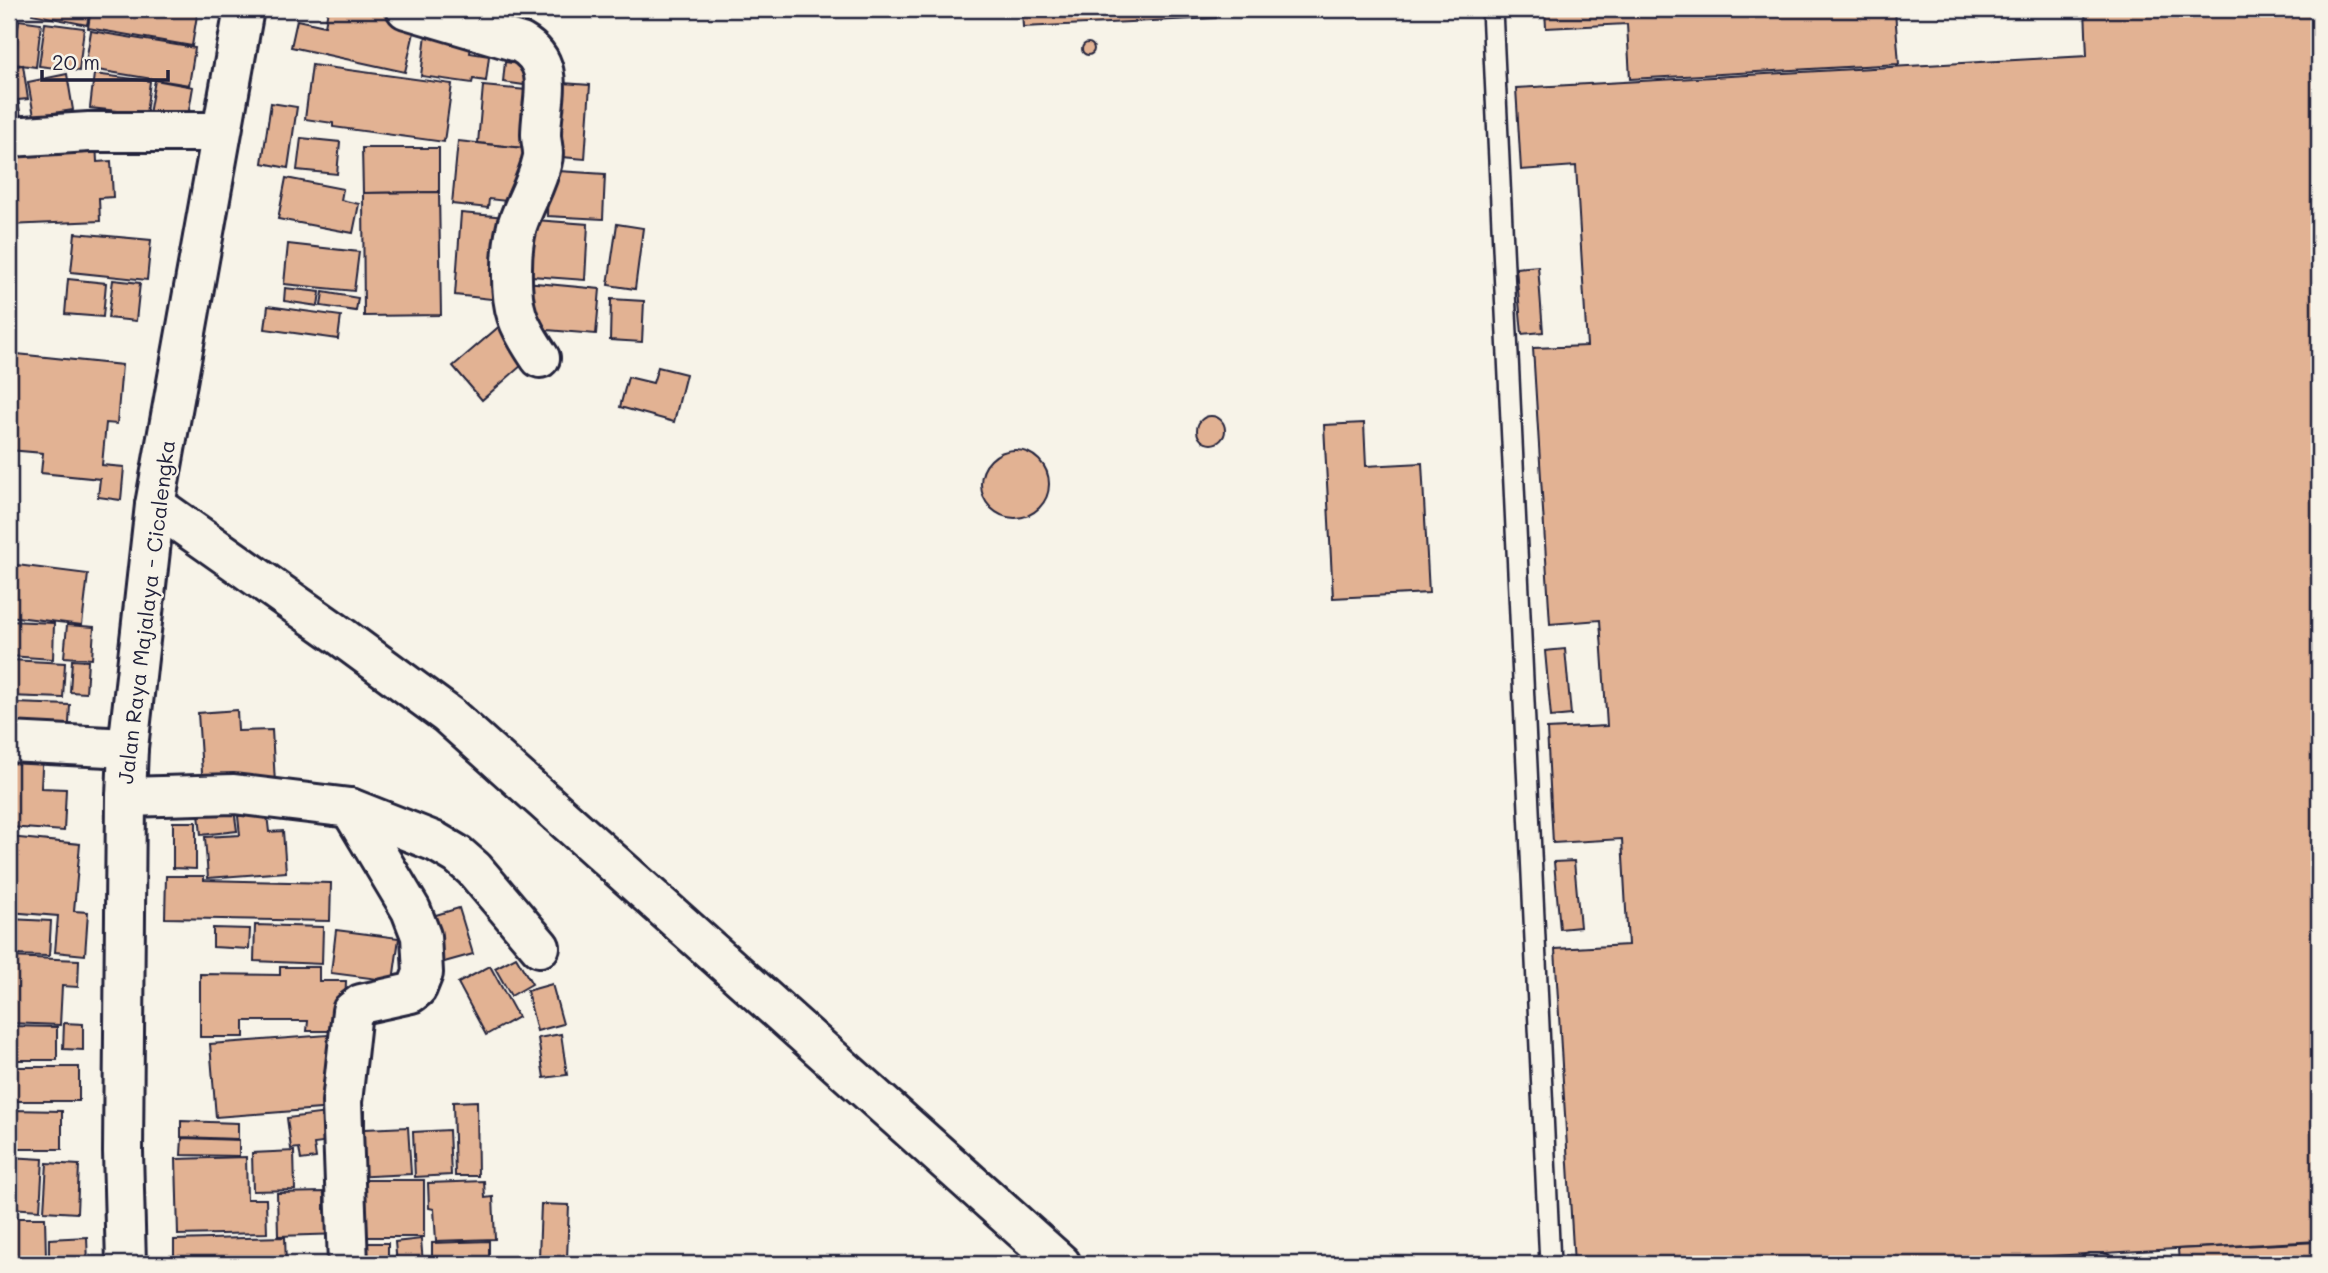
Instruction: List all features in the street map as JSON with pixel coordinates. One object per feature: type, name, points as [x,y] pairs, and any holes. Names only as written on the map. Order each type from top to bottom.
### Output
[{"type":"street","name":"Jalan Raya Majalaya - Cicalengka","points":[[126,1264],[123,1152],[125,797],[128,748],[155,505],[244,9]]},
{"type":"street","points":[[405,9],[522,44],[534,50],[542,63],[545,78],[541,137],[543,158],[517,227],[512,267],[513,305],[517,320],[540,358]]},
{"type":"street","points":[[9,137],[89,132],[220,132]]},
{"type":"street","points":[[155,505],[448,715],[1061,1264]]},
{"type":"street","points":[[9,742],[128,748]]},
{"type":"street","points":[[125,797],[234,794],[350,807],[436,842],[458,855],[474,869],[540,947]]},
{"type":"street","points":[[348,1264],[342,1102],[352,1011],[361,1004],[411,993],[417,988],[423,973],[421,936],[411,910],[350,807]]},
{"type":"lane","points":[[1492,9],[1550,1264]]},
{"type":"lane","points":[[2090,1264],[2103,1264]]},
{"type":"building","points":[[33,9],[90,9],[87,25],[32,14]]},
{"type":"building","points":[[91,9],[198,9],[192,46],[88,28]]},
{"type":"building","points":[[328,9],[372,9],[417,19],[405,72],[291,47],[297,20],[325,26]]},
{"type":"building","points":[[485,9],[527,9],[520,37],[480,27]]},
{"type":"building","points":[[1022,9],[1215,9],[1216,18],[1023,27]]},
{"type":"building","points":[[1545,9],[1938,9],[1895,11],[1899,64],[1630,79],[1627,24],[1546,28]]},
{"type":"building","points":[[2085,9],[2319,9],[2319,1241],[1905,1264],[1574,1264],[1555,949],[1628,945],[1622,839],[1553,843],[1547,729],[1607,726],[1600,620],[1550,624],[1533,348],[1587,346],[1576,166],[1521,170],[1516,88],[2087,56]]},
{"type":"building","points":[[19,20],[41,23],[36,67],[14,64]]},
{"type":"building","points":[[45,23],[84,28],[79,71],[39,66]]},
{"type":"building","points":[[91,31],[195,48],[189,85],[85,68]]},
{"type":"building","points":[[426,34],[472,40],[470,53],[489,56],[486,81],[473,79],[472,83],[421,76]]},
{"type":"building","points":[[1088,43],[1094,49],[1088,55],[1082,49]]},
{"type":"building","points":[[505,62],[526,65],[524,85],[503,82]]},
{"type":"building","points":[[23,65],[28,99],[18,100],[21,117],[9,119],[9,67]]},
{"type":"building","points":[[312,65],[452,84],[444,142],[333,127],[333,123],[305,119]]},
{"type":"building","points":[[67,74],[73,110],[34,116],[28,82]]},
{"type":"building","points":[[94,74],[150,81],[146,114],[90,108]]},
{"type":"building","points":[[155,80],[193,87],[187,122],[149,114]]},
{"type":"building","points":[[548,82],[590,85],[585,159],[562,157],[563,145],[544,144]]},
{"type":"building","points":[[483,86],[537,91],[532,149],[478,143]]},
{"type":"building","points":[[271,103],[297,107],[288,168],[262,163]]},
{"type":"building","points":[[301,138],[340,142],[337,174],[297,170]]},
{"type":"building","points":[[96,141],[97,162],[111,161],[113,197],[99,198],[100,221],[9,225],[9,144]]},
{"type":"building","points":[[458,141],[532,149],[526,203],[489,199],[488,208],[452,204]]},
{"type":"building","points":[[362,148],[439,148],[439,192],[363,193]]},
{"type":"building","points":[[558,171],[605,174],[603,219],[547,216],[548,182],[557,182]]},
{"type":"building","points":[[286,178],[343,189],[341,200],[359,204],[353,233],[278,219]]},
{"type":"building","points":[[439,192],[441,315],[364,316],[363,193]]},
{"type":"building","points":[[461,213],[506,217],[500,300],[455,295]]},
{"type":"building","points":[[522,219],[588,224],[585,280],[518,275]]},
{"type":"building","points":[[617,224],[643,228],[635,289],[608,285]]},
{"type":"building","points":[[75,233],[151,240],[147,280],[71,272]]},
{"type":"building","points":[[288,244],[359,252],[354,291],[284,284]]},
{"type":"building","points":[[1538,266],[1543,332],[1522,334],[1516,268]]},
{"type":"building","points":[[68,279],[106,283],[103,317],[65,314]]},
{"type":"building","points":[[113,280],[140,283],[136,321],[108,318]]},
{"type":"building","points":[[525,282],[600,289],[596,334],[522,328]]},
{"type":"building","points":[[285,288],[320,292],[318,306],[284,301]]},
{"type":"building","points":[[323,292],[358,298],[356,311],[321,306]]},
{"type":"building","points":[[611,299],[644,301],[642,342],[610,340]]},
{"type":"building","points":[[268,306],[341,316],[338,339],[265,329]]},
{"type":"building","points":[[502,324],[530,358],[482,400],[453,366]]},
{"type":"building","points":[[17,354],[122,365],[117,424],[106,423],[102,465],[124,467],[121,500],[98,497],[100,479],[41,473],[43,453],[9,450],[9,404],[12,405]]},
{"type":"building","points":[[658,367],[686,374],[674,422],[620,407],[628,377],[653,383]]},
{"type":"building","points":[[1211,416],[1221,420],[1225,430],[1221,440],[1211,444],[1201,440],[1197,430],[1201,420]]},
{"type":"building","points":[[1364,423],[1366,466],[1422,463],[1429,593],[1333,598],[1324,425]]},
{"type":"building","points":[[1015,450],[1028,452],[1039,460],[1047,471],[1047,497],[1039,508],[1028,516],[1015,518],[1002,516],[991,508],[983,497],[981,484],[983,471],[991,460],[1002,452]]},
{"type":"building","points":[[9,564],[88,574],[82,625],[9,616]]},
{"type":"building","points":[[9,621],[54,623],[53,659],[9,656]]},
{"type":"building","points":[[67,625],[94,627],[92,659],[64,657]]},
{"type":"building","points":[[1565,649],[1571,715],[1551,717],[1545,651]]},
{"type":"building","points":[[10,660],[65,663],[63,698],[9,696]]},
{"type":"building","points":[[72,660],[88,661],[86,693],[70,692]]},
{"type":"building","points":[[15,703],[70,705],[68,741],[13,738]]},
{"type":"building","points":[[237,710],[238,731],[272,730],[275,783],[203,787],[198,713]]},
{"type":"building","points":[[9,747],[43,749],[41,788],[66,789],[64,831],[9,827]]},
{"type":"building","points":[[234,809],[237,831],[201,835],[199,813]]},
{"type":"building","points":[[267,814],[269,832],[283,831],[286,872],[208,878],[205,837],[240,835],[238,816]]},
{"type":"building","points":[[173,822],[196,822],[196,869],[173,868]]},
{"type":"building","points":[[9,837],[80,844],[74,911],[88,912],[85,955],[55,952],[58,916],[9,912]]},
{"type":"building","points":[[1574,861],[1580,927],[1560,929],[1554,862]]},
{"type":"building","points":[[166,876],[204,876],[204,880],[331,883],[330,921],[165,918]]},
{"type":"building","points":[[459,908],[473,954],[430,966],[416,921]]},
{"type":"building","points":[[9,919],[51,921],[49,956],[9,955]]},
{"type":"building","points":[[255,925],[323,927],[322,964],[254,961]]},
{"type":"building","points":[[213,928],[250,929],[249,949],[213,947]]},
{"type":"building","points":[[336,930],[399,938],[393,981],[331,973]]},
{"type":"building","points":[[9,957],[79,960],[78,987],[62,986],[60,1025],[9,1023]]},
{"type":"building","points":[[516,957],[532,984],[511,996],[495,968]]},
{"type":"building","points":[[490,966],[518,1017],[486,1035],[458,983]]},
{"type":"building","points":[[280,967],[319,967],[319,981],[346,981],[345,1008],[336,1031],[307,1031],[308,1021],[244,1021],[244,1037],[200,1037],[200,974],[280,975]]},
{"type":"building","points":[[552,984],[563,1024],[537,1031],[527,991]]},
{"type":"building","points":[[64,1023],[83,1024],[83,1050],[63,1049]]},
{"type":"building","points":[[9,1026],[57,1027],[57,1060],[9,1060]]},
{"type":"building","points":[[561,1034],[567,1075],[544,1078],[538,1038]]},
{"type":"building","points":[[328,1035],[333,1108],[216,1117],[210,1044]]},
{"type":"building","points":[[9,1067],[79,1067],[79,1101],[9,1101]]},
{"type":"building","points":[[477,1101],[478,1176],[455,1176],[453,1102]]},
{"type":"building","points":[[11,1110],[62,1111],[62,1149],[11,1149]]},
{"type":"building","points":[[347,1111],[365,1111],[365,1129],[408,1127],[411,1174],[351,1177]]},
{"type":"building","points":[[334,1112],[338,1141],[314,1144],[316,1158],[301,1160],[299,1148],[291,1149],[287,1118]]},
{"type":"building","points":[[181,1121],[238,1123],[238,1139],[181,1137]]},
{"type":"building","points":[[449,1130],[451,1175],[415,1177],[413,1132]]},
{"type":"building","points":[[182,1138],[239,1140],[239,1156],[181,1155]]},
{"type":"building","points":[[294,1151],[295,1190],[253,1191],[252,1153]]},
{"type":"building","points":[[9,1157],[43,1159],[40,1210],[9,1208]]},
{"type":"building","points":[[246,1157],[247,1199],[266,1199],[267,1233],[178,1235],[176,1159]]},
{"type":"building","points":[[47,1163],[79,1165],[77,1213],[44,1211]]},
{"type":"building","points":[[351,1180],[424,1180],[424,1237],[364,1237]]},
{"type":"building","points":[[484,1181],[485,1198],[493,1197],[495,1239],[436,1241],[434,1209],[429,1208],[428,1183]]},
{"type":"building","points":[[324,1192],[324,1209],[342,1209],[343,1234],[278,1236],[277,1193]]},
{"type":"building","points":[[541,1204],[569,1205],[567,1259],[539,1258]]},
{"type":"building","points":[[9,1218],[45,1218],[46,1257],[9,1259]]},
{"type":"building","points":[[87,1237],[88,1264],[49,1264],[49,1239]]},
{"type":"building","points":[[285,1237],[286,1264],[195,1264],[195,1259],[174,1259],[174,1240]]},
{"type":"building","points":[[421,1239],[423,1264],[397,1264],[395,1242]]},
{"type":"building","points":[[489,1241],[489,1264],[432,1264],[432,1243]]},
{"type":"building","points":[[2319,1242],[2319,1264],[2179,1264],[2178,1249]]},
{"type":"building","points":[[355,1243],[388,1243],[388,1264],[355,1264]]}]
